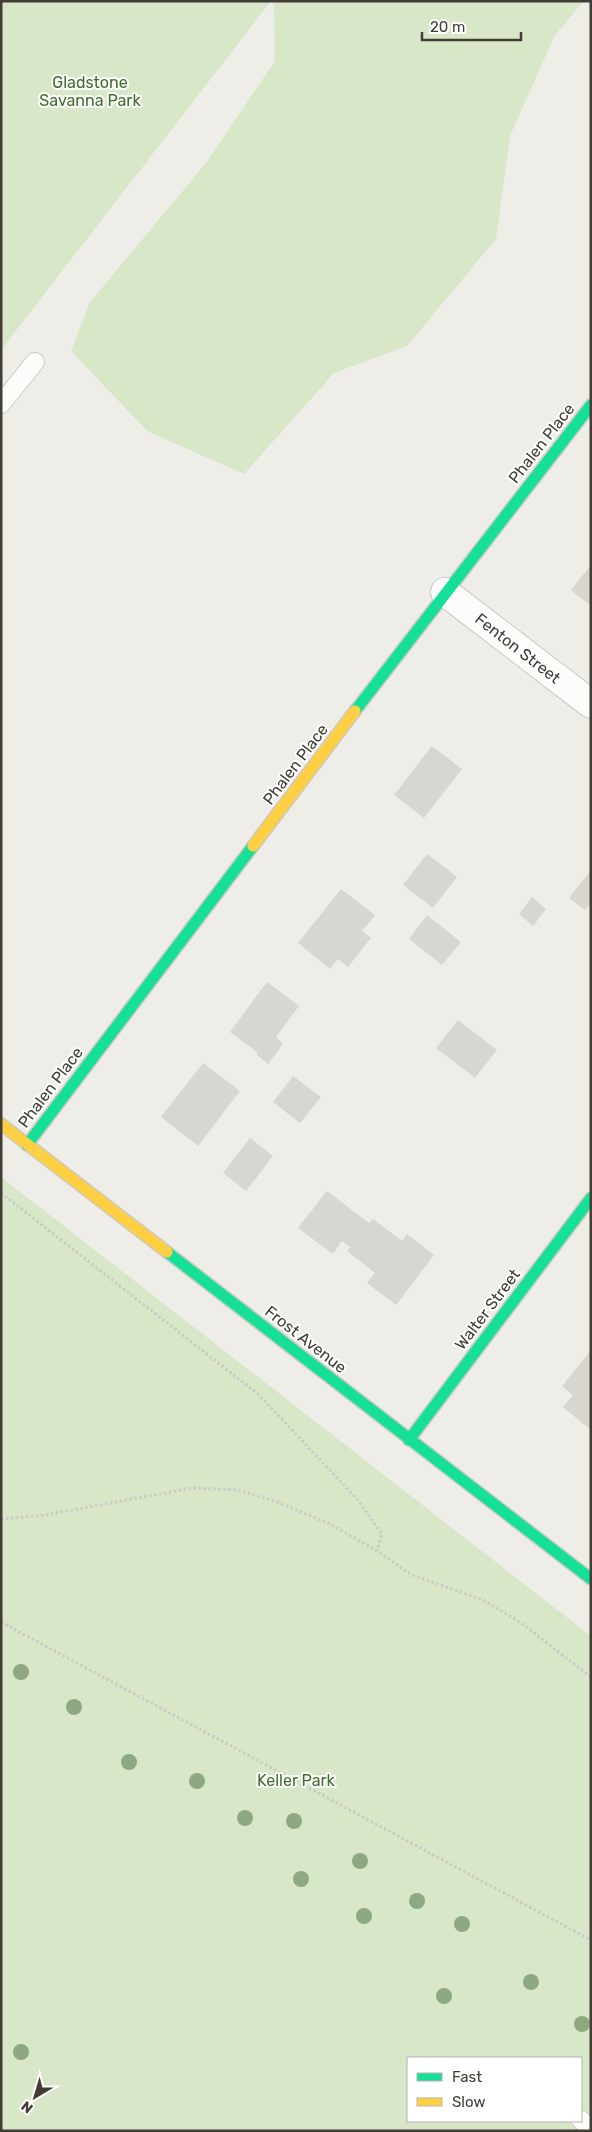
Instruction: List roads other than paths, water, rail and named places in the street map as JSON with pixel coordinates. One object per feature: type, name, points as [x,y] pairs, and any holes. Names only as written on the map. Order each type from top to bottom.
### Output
[{"type":"street","name":"Phalen Place","points":[[27,1145],[446,592],[591,406]]},
{"type":"street","name":"Fenton Street","points":[[446,592],[591,704]]},
{"type":"street","name":"Frost Avenue","points":[[1,1124],[591,1579]]},
{"type":"street","name":"Walter Street","points":[[409,1440],[591,1198]]},
{"type":"lane","points":[[1,404],[35,362]]},
{"type":"park label","name":"Gladstone Savanna Park","points":[[90,91]]},
{"type":"park label","name":"Keller Park","points":[[296,1780]]}]
